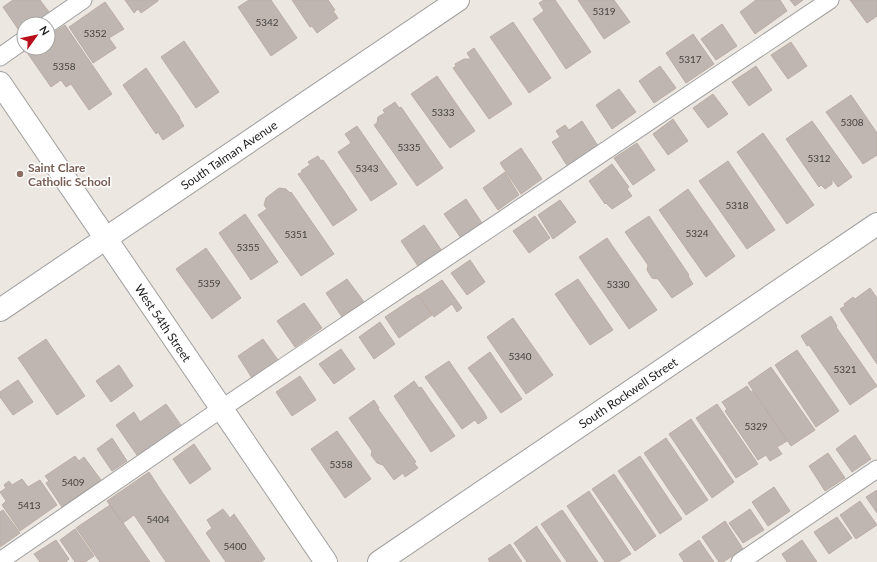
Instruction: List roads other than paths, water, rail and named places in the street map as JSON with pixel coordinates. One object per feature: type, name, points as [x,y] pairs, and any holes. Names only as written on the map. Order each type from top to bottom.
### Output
[{"type":"street","name":"South Talman Avenue","points":[[0,310],[458,0]]},
{"type":"street","name":"West 54th Street","points":[[0,83],[326,562]]},
{"type":"street","name":"South Rockwell Street","points":[[379,562],[877,224]]},
{"type":"lane","points":[[56,19],[83,0]]},
{"type":"lane","points":[[0,561],[221,409],[830,0]]},
{"type":"lane","points":[[0,57],[16,46]]},
{"type":"lane","points":[[740,562],[877,469]]},
{"type":"place","name":"Saint Clare Catholic School","points":[[20,174]]}]
